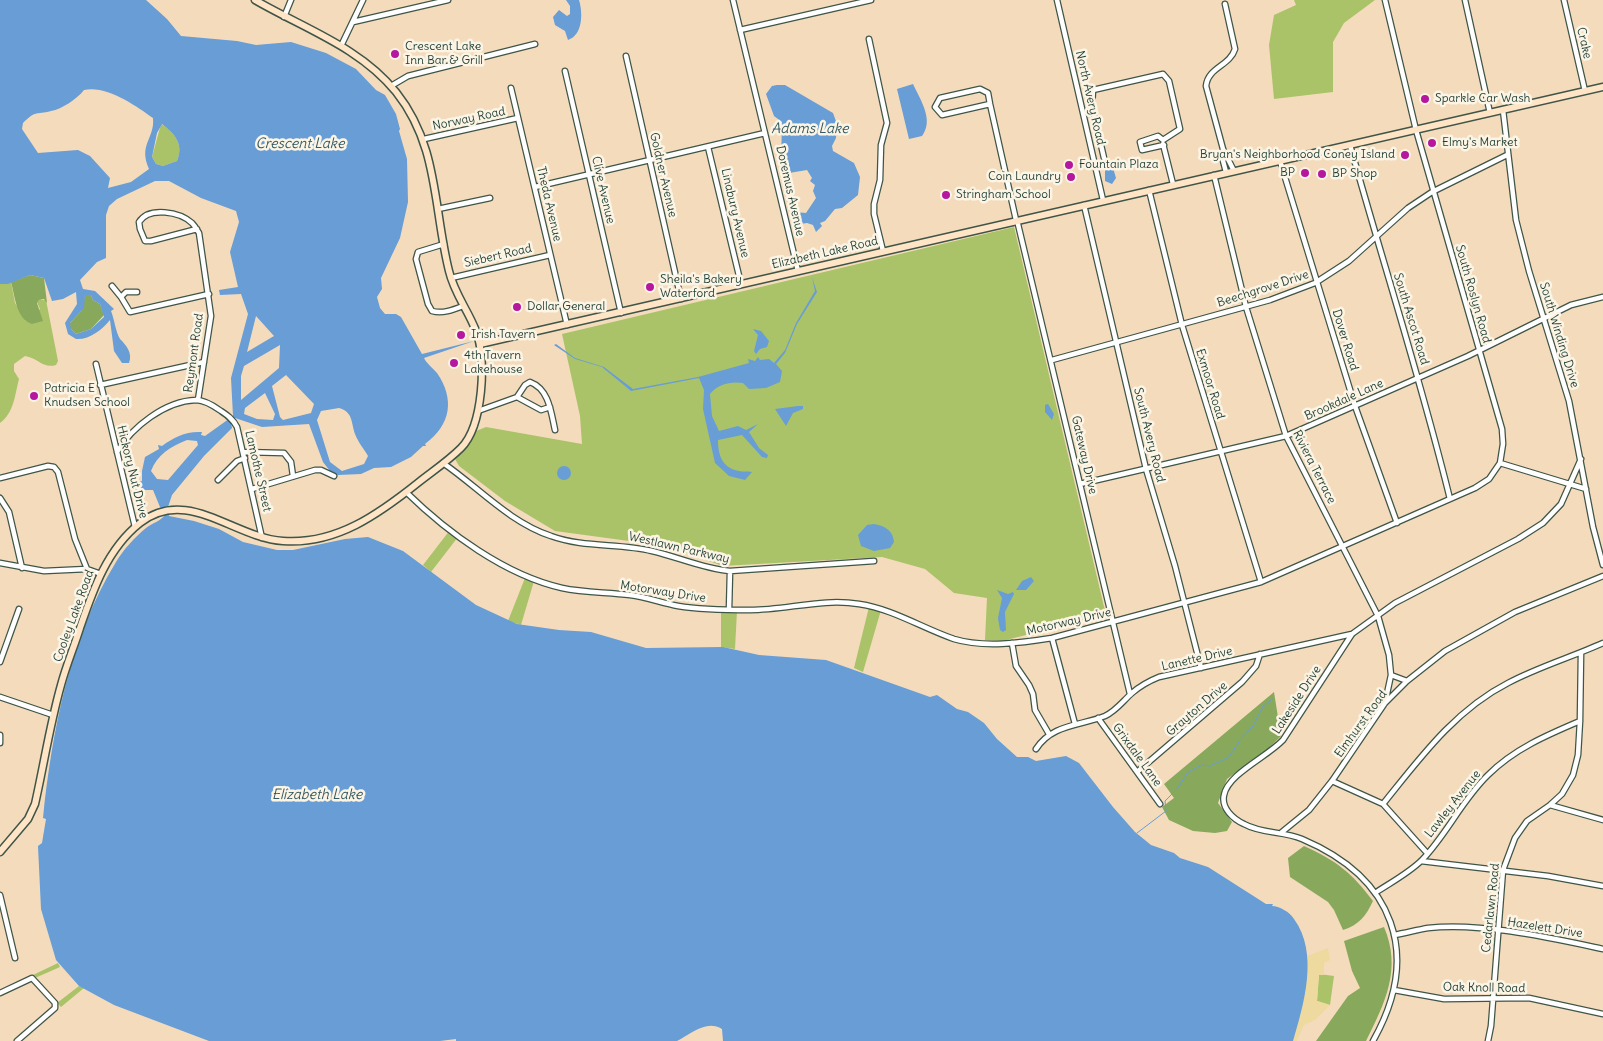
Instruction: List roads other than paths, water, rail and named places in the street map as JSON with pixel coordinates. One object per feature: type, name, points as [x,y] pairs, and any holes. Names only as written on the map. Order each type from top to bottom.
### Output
[{"type":"main road","points":[[256,0],[365,61],[391,86],[410,113],[424,139],[451,278],[475,328],[480,344]]},
{"type":"main road","name":"Elizabeth Lake Road","points":[[480,344],[1603,87]]},
{"type":"main road","name":"Cooley Lake Road","points":[[0,851],[28,818],[35,804],[53,715],[62,683],[101,574],[114,552],[135,527],[147,518],[162,512],[181,510],[205,514],[262,538],[299,541],[337,533],[365,521],[443,464],[464,446],[476,421],[478,411],[481,376],[480,344]]},
{"type":"street","points":[[284,17],[292,0]]},
{"type":"street","points":[[341,46],[363,0]]},
{"type":"street","points":[[353,22],[448,0]]},
{"type":"street","name":"Doremus Avenue","points":[[733,0],[798,271]]},
{"type":"street","points":[[740,30],[871,0]]},
{"type":"street","name":"North Avery Road","points":[[1057,0],[1103,200]]},
{"type":"street","name":"South Roslyn Road","points":[[1385,0],[1432,192],[1502,428],[1503,444],[1500,463]]},
{"type":"street","points":[[1465,0],[1490,113]]},
{"type":"street","name":"Crake","points":[[1564,0],[1585,91]]},
{"type":"street","points":[[1226,4],[1235,50],[1233,56],[1214,70],[1207,80],[1206,86],[1223,148],[1234,170]]},
{"type":"street","points":[[869,39],[887,123],[882,145],[880,180],[874,214],[883,251]]},
{"type":"street","points":[[391,86],[408,76],[535,44]]},
{"type":"street","name":"Goldner Avenue","points":[[626,56],[648,160],[681,299]]},
{"type":"street","name":"Clive Avenue","points":[[565,71],[621,313]]},
{"type":"street","points":[[1104,158],[1092,106],[1093,90],[1163,74],[1169,81],[1180,129],[1163,143],[1142,150],[1140,142],[1158,136],[1163,143],[1173,184]]},
{"type":"street","name":"Theda Avenue","points":[[511,88],[567,325]]},
{"type":"street","points":[[980,89],[988,93],[990,104],[942,115],[937,111],[935,104],[940,98],[980,89]]},
{"type":"street","name":"Gateway Drive","points":[[990,104],[1130,694]]},
{"type":"street","name":"South Winding Drive","points":[[1502,110],[1516,220],[1568,401],[1603,565]]},
{"type":"street","name":"Norway Road","points":[[424,139],[518,118]]},
{"type":"street","points":[[535,187],[765,133]]},
{"type":"street","name":"South Ascot Road","points":[[1350,145],[1375,237],[1419,378],[1450,499]]},
{"type":"street","name":"Linabury Avenue","points":[[708,147],[741,284]]},
{"type":"street","points":[[1223,148],[1222,157],[1226,172]]},
{"type":"street","name":"Beechgrove Drive","points":[[1052,360],[1246,307],[1318,282],[1349,262],[1408,208],[1432,192],[1507,155]]},
{"type":"street","name":"Dover Road","points":[[1280,161],[1355,406],[1397,523]]},
{"type":"street","name":"Riviera Terrace","points":[[1214,175],[1246,307],[1286,436],[1378,616],[1389,655],[1391,675],[1385,703]]},
{"type":"street","name":"Exmoor Road","points":[[1149,190],[1182,325],[1261,582]]},
{"type":"street","points":[[438,209],[490,198]]},
{"type":"street","name":"South Avery Road","points":[[1084,205],[1146,469],[1185,602],[1201,668]]},
{"type":"street","points":[[160,213],[181,216],[192,223],[196,229],[150,242],[145,241],[141,234],[140,222],[142,218],[160,213]]},
{"type":"street","name":"Reymont Road","points":[[117,452],[140,425],[174,405],[198,400],[211,316],[202,242],[196,229]]},
{"type":"street","points":[[444,244],[423,249],[418,252],[416,259],[428,304],[432,311],[436,312],[463,306]]},
{"type":"street","name":"Siebert Road","points":[[451,278],[550,255]]},
{"type":"street","points":[[112,286],[130,312],[209,294]]},
{"type":"street","points":[[121,297],[126,292],[137,292]]},
{"type":"street","name":"Brookdale Lane","points":[[1080,484],[1286,436],[1479,351],[1571,305],[1603,297]]},
{"type":"street","points":[[100,385],[204,362]]},
{"type":"street","name":"Hickory Nut Drive","points":[[96,364],[135,527]]},
{"type":"street","points":[[478,411],[517,397],[525,385],[530,382],[537,384],[550,407],[555,430]]},
{"type":"street","points":[[517,397],[541,410],[550,407]]},
{"type":"street","name":"Lamothe Street","points":[[198,400],[211,405],[232,419],[237,427],[262,538]]},
{"type":"street","points":[[218,480],[244,455],[284,453],[291,462],[293,476]]},
{"type":"street","name":"Lakeside Drive","points":[[1373,1041],[1389,1011],[1398,961],[1394,935],[1384,907],[1359,874],[1347,864],[1317,846],[1282,832],[1261,830],[1237,820],[1225,808],[1223,797],[1234,777],[1274,750],[1283,740],[1352,634],[1431,583],[1509,543],[1543,523],[1561,504],[1581,459]]},
{"type":"street","points":[[1500,463],[1570,486],[1586,489]]},
{"type":"street","name":"Motorway Drive","points":[[406,492],[473,546],[502,565],[531,578],[562,588],[630,595],[678,606],[729,610],[775,609],[827,602],[859,604],[882,609],[956,639],[985,643],[1012,643],[1052,638],[1261,582],[1450,499],[1489,479],[1500,463]]},
{"type":"street","name":"Westlawn Parkway","points":[[443,464],[500,508],[550,536],[585,544],[621,545],[651,551],[710,568],[730,571],[874,561]]},
{"type":"street","points":[[0,478],[48,466],[54,467],[58,472],[75,539],[87,569]]},
{"type":"street","points":[[252,489],[293,476],[321,470],[334,476]]},
{"type":"street","points":[[0,498],[9,512],[22,568]]},
{"type":"street","points":[[0,563],[44,571],[87,569],[101,574]]},
{"type":"street","points":[[729,610],[730,571]]},
{"type":"street","name":"Elmhurst Road","points":[[1282,832],[1309,810],[1332,781],[1385,703],[1407,681],[1444,650],[1515,612],[1603,576]]},
{"type":"street","points":[[0,662],[19,609]]},
{"type":"street","name":"Lanette Drive","points":[[1036,749],[1049,734],[1098,718],[1116,709],[1130,694],[1147,682],[1260,654],[1352,634]]},
{"type":"street","points":[[1052,638],[1075,724]]},
{"type":"street","points":[[1012,643],[1016,666],[1034,694],[1035,710],[1049,734]]},
{"type":"street","points":[[1383,804],[1432,742],[1477,702],[1526,674],[1603,643]]},
{"type":"street","name":"Cedarlawn Road","points":[[1488,1041],[1494,998],[1497,931],[1503,870],[1515,838],[1528,820],[1562,794],[1573,775],[1578,755],[1581,653]]},
{"type":"street","name":"Grayton Drive","points":[[1137,772],[1242,682],[1256,666],[1260,654]]},
{"type":"street","points":[[1391,675],[1407,681]]},
{"type":"street","points":[[0,698],[53,715]]},
{"type":"street","name":"Grixdale Lane","points":[[1098,718],[1160,804]]},
{"type":"street","name":"Lawley Avenue","points":[[1375,893],[1421,861],[1472,791],[1489,774],[1521,749],[1540,738],[1580,721]]},
{"type":"street","points":[[0,735],[0,743]]},
{"type":"street","points":[[1332,781],[1383,804],[1427,853]]},
{"type":"street","points":[[1550,805],[1603,820]]},
{"type":"street","points":[[1421,861],[1503,870],[1603,886]]},
{"type":"street","points":[[0,895],[14,958]]},
{"type":"street","name":"Hazelett Drive","points":[[1394,935],[1429,928],[1469,928],[1603,949]]},
{"type":"street","points":[[0,993],[32,978],[56,1006],[17,1041]]},
{"type":"street","name":"Oak Knoll Road","points":[[1394,990],[1444,999],[1529,998],[1603,1014]]},
{"type":"water","name":"Elizabeth Lake","points":[[0,0],[146,0],[167,19],[181,36],[237,41],[256,45],[291,42],[326,53],[356,69],[376,90],[385,95],[396,114],[407,159],[408,202],[400,238],[381,278],[382,289],[377,297],[380,308],[385,314],[396,314],[401,317],[422,354],[474,341],[424,358],[443,383],[448,402],[445,420],[434,437],[425,444],[426,446],[423,446],[411,457],[391,467],[374,468],[361,474],[338,475],[330,471],[323,462],[309,424],[262,427],[235,418],[231,422],[232,428],[204,456],[172,495],[168,507],[169,516],[194,521],[219,529],[243,542],[277,550],[293,550],[345,539],[368,537],[403,551],[476,605],[517,624],[591,632],[646,648],[723,647],[759,655],[826,660],[930,697],[937,695],[957,709],[968,712],[984,723],[997,739],[1017,757],[1028,757],[1036,761],[1066,756],[1079,763],[1113,807],[1135,832],[1151,845],[1174,853],[1180,858],[1208,867],[1266,904],[1273,904],[1272,906],[1281,908],[1290,914],[1302,932],[1308,963],[1305,995],[1293,1041],[723,1041],[722,1029],[710,1026],[699,1029],[677,1041],[456,1041],[456,1039],[440,1041],[209,1041],[114,1005],[79,986],[56,960],[41,909],[38,846],[42,843],[46,819],[43,818],[58,719],[75,653],[86,621],[100,591],[126,548],[146,528],[165,515],[164,508],[160,507],[153,490],[131,490],[132,485],[142,481],[145,457],[159,449],[158,445],[162,446],[180,435],[202,432],[201,435],[205,436],[233,416],[231,378],[248,314],[241,294],[220,295],[219,290],[238,287],[230,252],[239,222],[236,211],[201,198],[169,181],[155,181],[117,199],[109,206],[106,215],[106,258],[97,262],[80,280],[83,289],[95,291],[114,309],[111,311],[120,339],[127,347],[130,356],[129,363],[122,363],[114,351],[110,320],[99,331],[86,338],[76,339],[68,334],[65,323],[77,304],[76,292],[63,299],[52,301],[44,278],[30,275],[8,284],[0,284]],"holes":[[[93,89],[111,93],[153,118],[152,131],[145,153],[149,169],[131,182],[108,188],[110,178],[90,156],[78,150],[38,153],[22,129],[23,123],[33,115],[60,108],[84,90]],[[162,124],[177,140],[179,155],[177,161],[163,166],[156,164],[152,157],[157,133]],[[85,295],[91,295],[93,300],[100,304],[104,317],[91,329],[76,334],[71,329],[70,323],[84,308]],[[256,316],[274,336],[247,352]],[[280,345],[279,368],[241,400],[241,376],[244,366]],[[286,375],[314,404],[311,413],[283,420],[280,417],[272,386]],[[265,393],[275,414],[273,420],[257,419],[244,414],[245,408]],[[339,408],[347,412],[351,418],[356,437],[368,456],[364,464],[342,471],[330,462],[317,420],[321,411]],[[187,440],[197,441],[198,445],[168,480],[157,479],[151,471],[157,460],[170,448]]]},
{"type":"water","points":[[566,0],[579,0],[581,11],[579,29],[568,40],[565,31],[555,25],[553,17],[559,10],[567,16],[570,14],[570,6]]},
{"type":"water","points":[[913,84],[923,104],[927,124],[922,136],[909,139],[897,89]]},
{"type":"water","name":"Adams Lake","points":[[785,85],[833,113],[837,124],[836,138],[832,146],[833,151],[854,163],[860,177],[858,195],[842,208],[835,209],[825,221],[820,223],[822,226],[816,232],[813,225],[807,223],[794,225],[792,221],[796,212],[806,213],[816,198],[813,191],[815,185],[810,181],[812,178],[807,170],[789,173],[783,170],[781,161],[782,122],[774,116],[766,94],[772,86]]},
{"type":"water","points":[[1108,164],[1113,168],[1116,178],[1112,184],[1105,181],[1105,165]]},
{"type":"water","points":[[812,277],[817,292],[797,324],[785,353],[776,364],[782,371],[780,382],[766,388],[749,389],[743,383],[734,382],[717,388],[710,394],[712,416],[719,431],[738,426],[746,430],[758,424],[749,432],[759,448],[768,455],[767,458],[762,457],[742,435],[718,440],[720,456],[725,464],[733,469],[752,472],[745,480],[729,476],[715,463],[703,409],[704,390],[699,378],[631,391],[602,367],[575,359],[554,345],[556,344],[575,358],[604,367],[633,389],[698,377],[749,363],[748,359],[755,361],[758,357],[760,360],[769,359],[774,363],[785,350],[796,323],[815,291]]},
{"type":"water","points":[[753,329],[761,331],[769,341],[767,347],[760,349],[756,354],[754,351],[758,335]]},
{"type":"water","points":[[1048,404],[1054,414],[1052,420],[1045,412],[1045,405]]},
{"type":"water","points":[[803,406],[803,409],[793,413],[786,426],[775,409]]},
{"type":"water","points":[[564,466],[569,468],[571,473],[569,478],[564,480],[559,478],[557,473],[559,468]]},
{"type":"water","points":[[867,525],[882,526],[890,532],[894,542],[890,548],[874,551],[861,546],[858,535]]},
{"type":"water","points":[[1031,577],[1034,581],[1026,590],[1016,590],[1022,581]]},
{"type":"water","points":[[997,590],[1008,594],[1013,592],[1014,594],[1005,612],[1006,630],[1003,632],[1000,630],[998,618],[1002,598]]},
{"type":"waterway","points":[[1137,833],[1166,811],[1165,801],[1177,789],[1188,772],[1202,765],[1210,766],[1229,757],[1240,740],[1253,726],[1263,706],[1273,699]]},
{"type":"place","name":"Crescent Lake Inn Bar & Grill","points":[[395,54]]},
{"type":"place","name":"Sparkle Car Wash","points":[[1425,99]]},
{"type":"place","name":"Elmy's Market","points":[[1432,143]]},
{"type":"place","name":"Bryan's Neighborhood Coney Island","points":[[1405,155]]},
{"type":"place","name":"Fountain Plaza","points":[[1069,165]]},
{"type":"place","name":"BP","points":[[1305,173]]},
{"type":"place","name":"BP Shop","points":[[1322,174]]},
{"type":"place","name":"Coin Laundry","points":[[1071,177]]},
{"type":"place","name":"Stringham School","points":[[946,195]]},
{"type":"place","name":"Sheila's Bakery Waterford","points":[[650,287]]},
{"type":"place","name":"Dollar General","points":[[517,307]]},
{"type":"place","name":"Irish Tavern","points":[[461,335]]},
{"type":"place","name":"4th Tavern Lakehouse","points":[[454,363]]},
{"type":"place","name":"Patricia E Knudsen School","points":[[34,396]]},
{"type":"water label","name":"Crescent Lake","points":[[300,144]]}]
